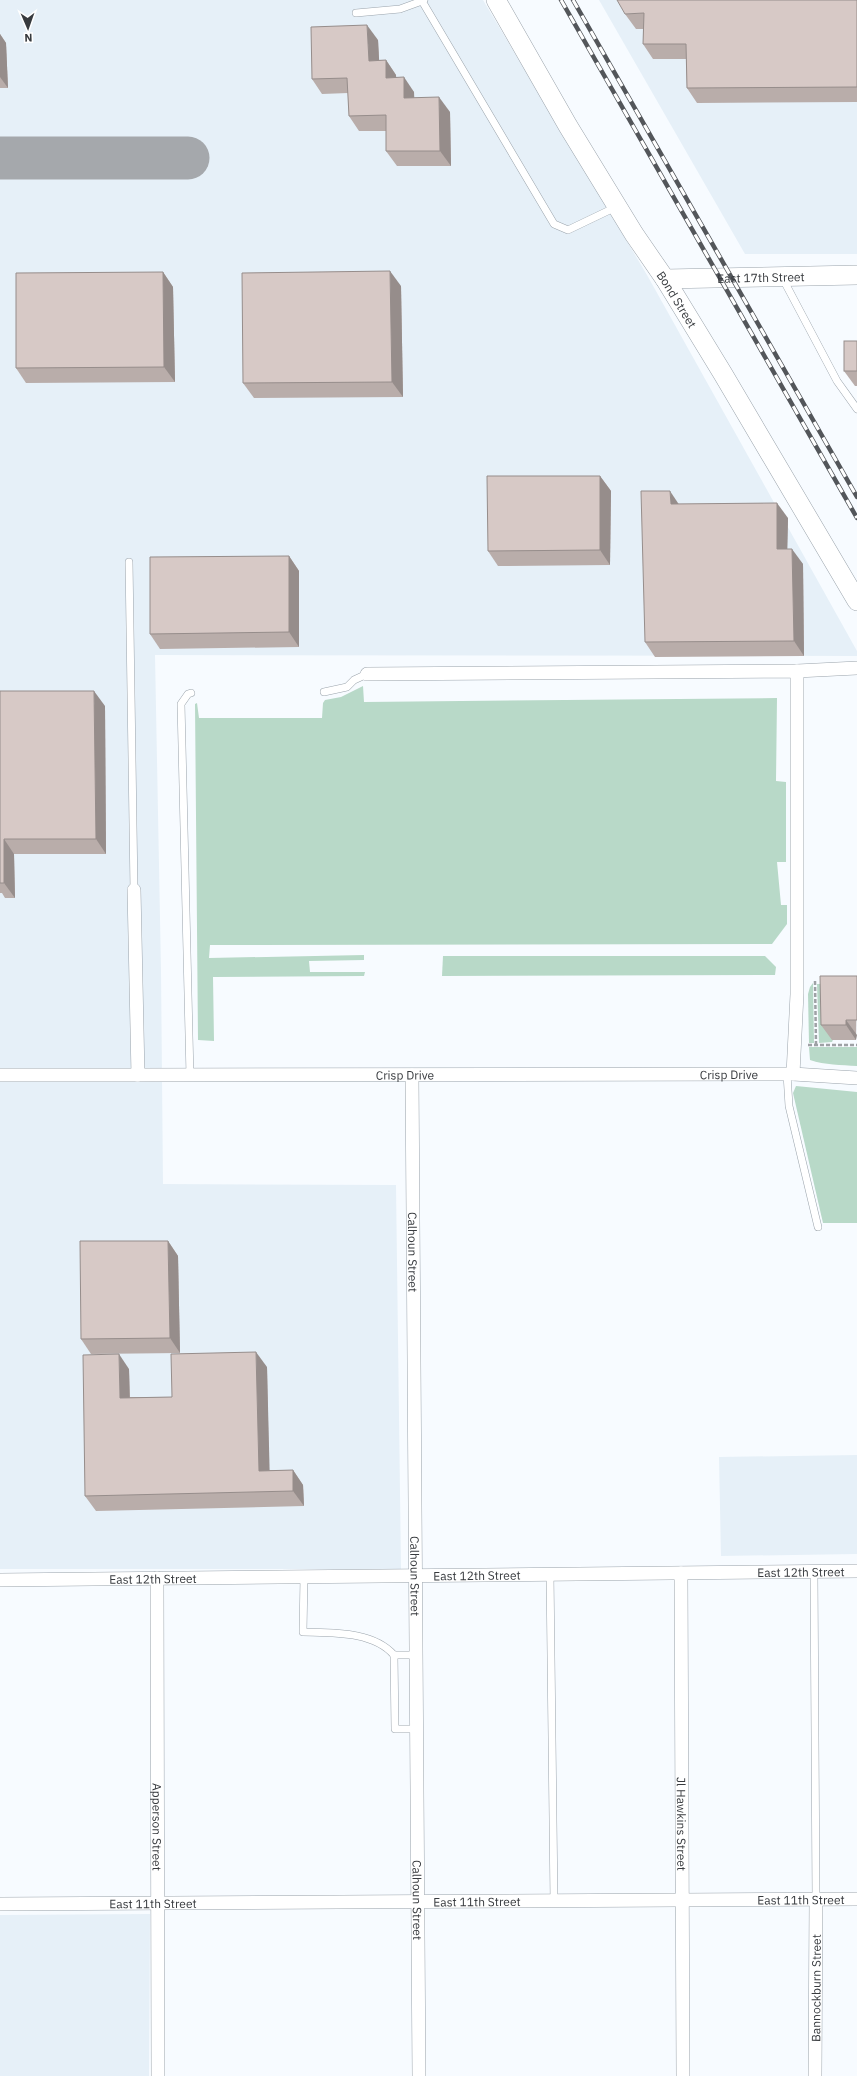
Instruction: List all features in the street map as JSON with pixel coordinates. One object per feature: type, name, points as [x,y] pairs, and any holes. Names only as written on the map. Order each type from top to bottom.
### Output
[{"type":"street","name":"Bond Street","points":[[496,0],[617,206],[665,279],[857,601]]},
{"type":"street","name":"East 17th Street","points":[[665,279],[857,274]]},
{"type":"street","points":[[367,674],[797,671],[857,668]]},
{"type":"street","points":[[790,1074],[796,994],[797,671]]},
{"type":"street","points":[[134,890],[138,1075]]},
{"type":"street","name":"Crisp Drive","points":[[0,1076],[790,1074],[857,1078]]},
{"type":"street","name":"Calhoun Street","points":[[412,1075],[419,2076]]},
{"type":"street","name":"East 12th Street","points":[[0,1580],[857,1571]]},
{"type":"street","name":"Jl Hawkins Street","points":[[681,1573],[683,2076]]},
{"type":"street","name":"Apperson Street","points":[[158,1578],[158,2076]]},
{"type":"street","name":"Bannockburn Street","points":[[815,2076],[816,1899]]},
{"type":"street","name":"East 11th Street","points":[[0,1904],[857,1899]]},
{"type":"lane","points":[[356,13],[400,9],[423,1],[554,224],[568,230],[617,206]]},
{"type":"lane","points":[[782,275],[837,381],[857,409]]},
{"type":"lane","points":[[129,562],[134,890]]},
{"type":"lane","points":[[324,692],[346,687],[354,680],[367,674]]},
{"type":"lane","points":[[190,1076],[181,704],[188,694],[192,693]]},
{"type":"lane","points":[[790,1074],[790,1106],[818,1228]]},
{"type":"lane","points":[[814,1572],[816,1899]]},
{"type":"lane","points":[[550,1574],[554,1901]]},
{"type":"lane","points":[[304,1577],[303,1632],[347,1634],[387,1646],[394,1655],[395,1729],[416,1729]]},
{"type":"lane","points":[[394,1655],[416,1655]]},
{"type":"path","points":[[815,981],[816,1045]]},
{"type":"path","points":[[809,1045],[857,1045]]},
{"type":"shaded area","points":[[0,0],[483,0],[647,275],[857,651],[857,656],[155,655],[161,970],[163,1184],[396,1185],[401,1569],[0,1569]]},
{"type":"shaded area","points":[[599,0],[857,0],[857,254],[745,254]]},
{"type":"shaded area","points":[[857,1455],[857,1554],[721,1556],[719,1457]]},
{"type":"shaded area","points":[[150,1914],[149,2076],[0,2076],[0,1915]]},
{"type":"green space","points":[[363,686],[364,702],[777,698],[776,781],[786,782],[786,862],[777,862],[781,905],[787,905],[787,924],[772,944],[210,945],[209,958],[364,955],[364,960],[309,961],[310,972],[365,972],[364,976],[213,977],[214,1041],[198,1040],[195,704],[197,703],[199,718],[322,718],[323,703],[325,700],[341,697]]},
{"type":"green space","points":[[443,956],[765,956],[776,967],[775,975],[442,976]]},
{"type":"green space","points":[[813,983],[814,1043],[809,1043],[808,994]]},
{"type":"green space","points":[[857,983],[832,1042],[819,1043],[817,984]]},
{"type":"green space","points":[[809,1047],[857,1047],[857,1066],[827,1064],[810,1060]]},
{"type":"green space","points":[[796,1086],[857,1092],[857,1223],[823,1223],[793,1093]]},
{"type":"building","points":[[617,0],[857,0],[857,87],[687,88],[686,44],[643,44],[644,13],[625,14]]},
{"type":"building","points":[[367,25],[369,61],[386,60],[386,78],[404,77],[404,98],[439,97],[440,151],[386,151],[386,115],[349,116],[347,78],[312,79],[311,27]]},
{"type":"building","points":[[390,271],[392,382],[243,383],[242,273]]},
{"type":"building","points":[[163,272],[164,367],[16,368],[16,273]]},
{"type":"building","points":[[844,341],[857,341],[857,371],[844,371]]},
{"type":"building","points":[[487,476],[600,476],[600,550],[488,551]]},
{"type":"building","points":[[641,491],[670,491],[671,504],[777,503],[777,549],[792,549],[794,641],[645,642]]},
{"type":"building","points":[[289,556],[289,632],[150,634],[150,557]]},
{"type":"building","points":[[0,691],[94,691],[96,839],[4,839],[4,883],[0,883]]},
{"type":"building","points":[[820,976],[857,976],[857,1020],[846,1020],[846,1025],[821,1025]]},
{"type":"building","points":[[80,1241],[168,1241],[170,1338],[81,1339]]},
{"type":"building","points":[[256,1352],[259,1471],[293,1470],[293,1491],[85,1496],[83,1355],[119,1354],[120,1398],[172,1397],[171,1354]]},
{"type":"taxiway","points":[[0,158],[188,158]]},
{"type":"railway","points":[[561,0],[857,518]]},
{"type":"railway","points":[[573,0],[857,497]]}]
